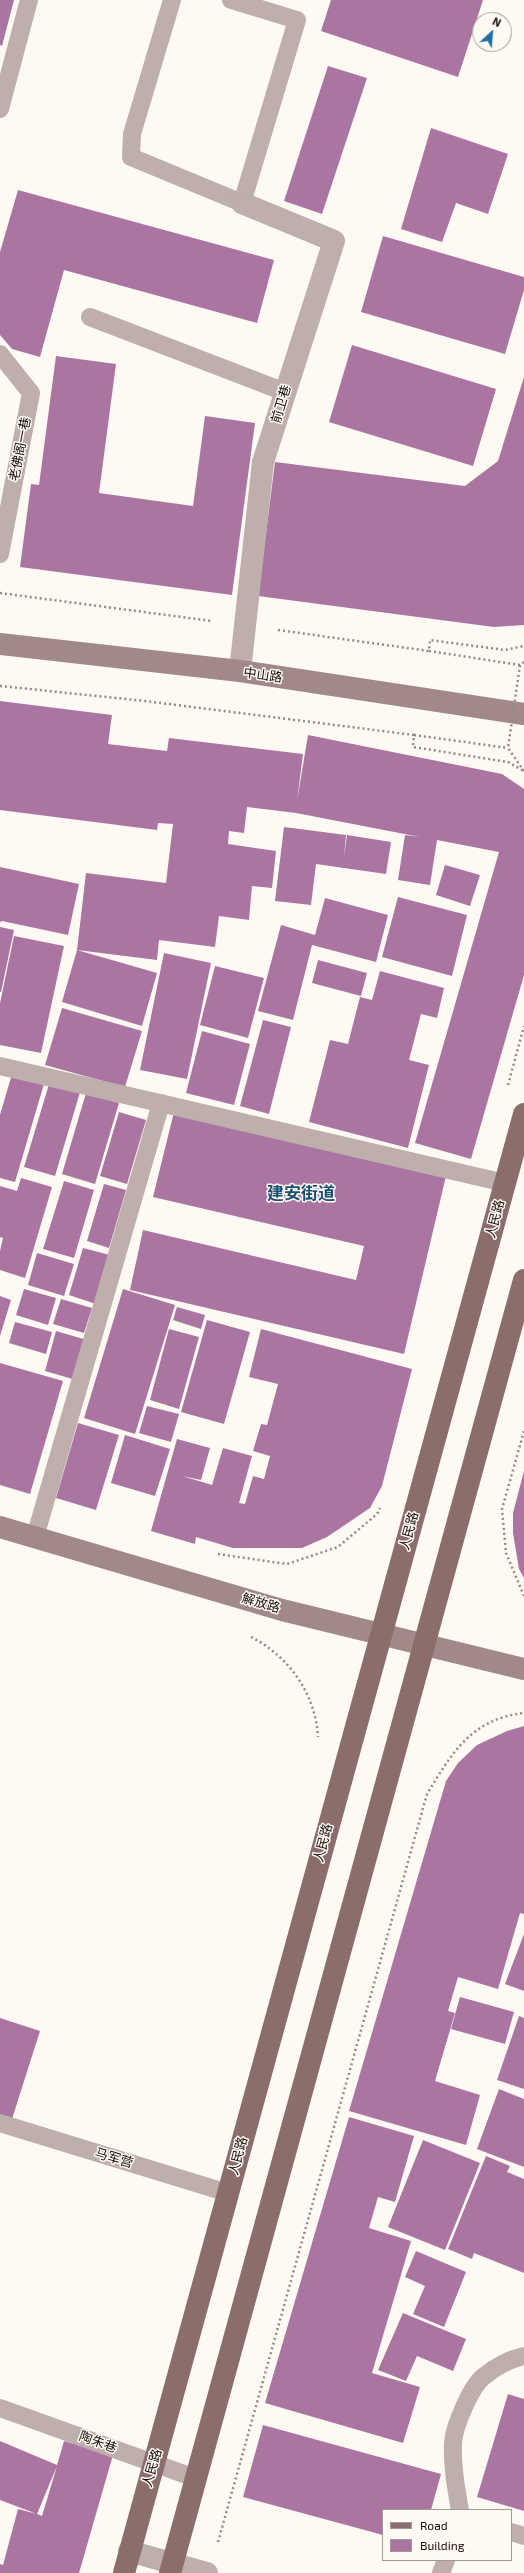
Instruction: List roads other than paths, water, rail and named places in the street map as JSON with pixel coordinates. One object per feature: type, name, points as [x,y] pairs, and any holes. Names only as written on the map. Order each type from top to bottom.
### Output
[{"type":"main road","name":"人民路","points":[[124,2573],[129,2550],[524,1114]]},
{"type":"main road","points":[[171,2568],[524,1280]]},
{"type":"street","name":"前卫巷","points":[[240,671],[263,462],[284,392],[334,241],[242,203]]},
{"type":"street","name":"中山路","points":[[0,644],[240,671],[524,714]]},
{"type":"street","name":"解放路","points":[[0,1527],[282,1610],[524,1669]]},
{"type":"street","points":[[129,2550],[171,2568],[207,2573]]},
{"type":"lane","points":[[0,109],[29,0]]},
{"type":"lane","points":[[172,0],[132,134],[131,157],[242,203],[297,20],[231,0]]},
{"type":"lane","points":[[90,316],[284,392]]},
{"type":"lane","name":"老佛阁一巷","points":[[0,354],[31,393],[0,554]]},
{"type":"lane","points":[[0,1066],[505,1183]]},
{"type":"lane","points":[[35,1537],[161,1103]]},
{"type":"lane","name":"马军营","points":[[0,2123],[228,2192]]},
{"type":"lane","points":[[460,2509],[454,2470],[453,2441],[463,2408],[482,2377],[512,2359],[524,2356]]},
{"type":"lane","name":"陶朱巷","points":[[0,2408],[154,2462],[195,2478]]},
{"type":"lane","points":[[512,2532],[524,2536]]},
{"type":"lane","points":[[441,2573],[446,2561]]},
{"type":"district","name":"建安街道","points":[[301,1193]]}]
